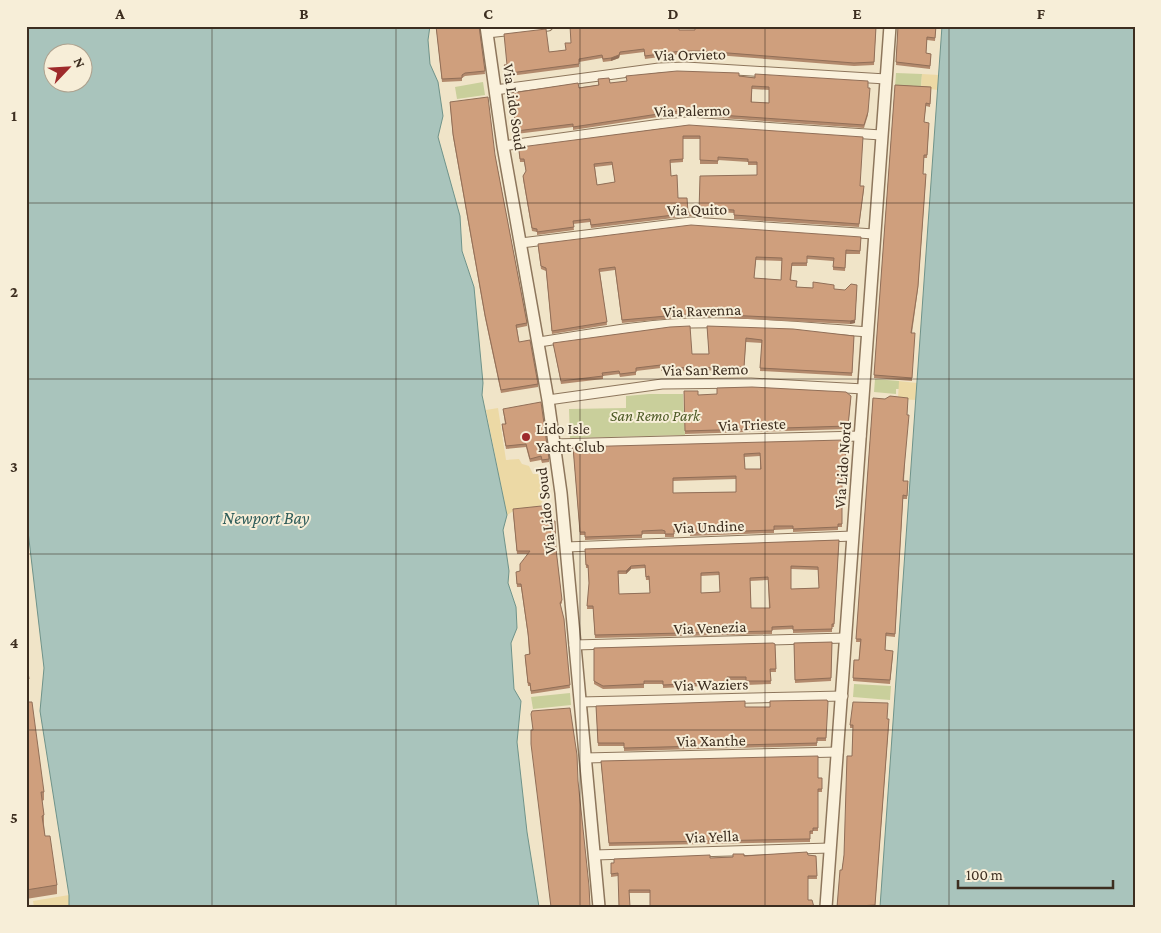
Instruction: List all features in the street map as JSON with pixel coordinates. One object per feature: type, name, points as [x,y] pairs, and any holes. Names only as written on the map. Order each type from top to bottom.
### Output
[{"type":"street","points":[[487,30],[548,26]]},
{"type":"street","name":"Via Lido Nord","points":[[826,907],[843,696],[890,26]]},
{"type":"street","name":"Via Lido Soud","points":[[487,30],[504,146],[554,444],[566,546],[599,907]]},
{"type":"street","name":"Via Orvieto","points":[[496,90],[659,68],[686,67],[886,80]]},
{"type":"street","name":"Via Palermo","points":[[504,146],[661,124],[688,122],[881,135]]},
{"type":"street","name":"Via Quito","points":[[521,243],[691,222],[874,234]]},
{"type":"street","name":"Via Ravenna","points":[[538,342],[668,324],[694,323],[738,322],[868,332]]},
{"type":"street","name":"Via San Remo","points":[[548,400],[662,384],[751,383],[864,389]]},
{"type":"street","name":"Via Trieste","points":[[554,444],[861,436]]},
{"type":"street","name":"Via Undine","points":[[566,546],[853,536]]},
{"type":"street","name":"Via Venezia","points":[[574,645],[846,638]]},
{"type":"street","name":"Via Waziers","points":[[580,702],[843,696]]},
{"type":"street","name":"Via Xanthe","points":[[585,758],[838,752]]},
{"type":"street","name":"Via Yella","points":[[594,855],[830,848]]},
{"type":"green space","points":[[896,73],[922,74],[921,88],[895,87]]},
{"type":"green space","points":[[483,82],[485,95],[457,99],[455,87]]},
{"type":"green space","points":[[875,379],[899,381],[899,389],[896,389],[896,394],[874,392]]},
{"type":"green space","name":"San Remo Park","points":[[683,394],[685,435],[570,438],[569,409],[626,408],[626,396]]},
{"type":"green space","points":[[854,684],[891,686],[890,700],[853,697]]},
{"type":"green space","points":[[570,693],[571,705],[533,709],[531,697]]},
{"type":"sand","points":[[922,74],[939,75],[938,90],[921,88]]},
{"type":"sand","points":[[899,381],[917,383],[916,400],[898,399]]},
{"type":"sand","points":[[498,408],[506,460],[519,459],[522,464],[529,466],[533,474],[538,474],[544,498],[540,506],[515,510],[507,515],[486,410]]},
{"type":"sand","points":[[69,895],[69,907],[34,907],[33,901]]},
{"type":"water","name":"Newport Bay","points":[[26,26],[430,26],[428,40],[430,64],[438,82],[443,116],[438,137],[460,216],[462,251],[474,287],[483,383],[482,395],[507,515],[503,530],[509,571],[508,583],[516,607],[517,628],[511,643],[514,689],[521,701],[517,742],[527,832],[539,907],[69,907],[69,895],[40,711],[44,668],[26,514]]},
{"type":"water","points":[[942,26],[1135,26],[1135,907],[880,907]]},
{"type":"building","points":[[436,26],[479,26],[485,71],[465,73],[462,75],[462,78],[442,79]]},
{"type":"building","points":[[570,26],[679,26],[679,30],[695,30],[695,26],[876,27],[874,62],[854,63],[703,51],[681,51],[645,56],[644,49],[620,52],[619,55],[611,58],[603,59],[602,55],[579,59],[579,64],[510,73],[504,65],[507,65],[504,34],[546,29],[549,52],[566,50],[565,43],[571,43]]},
{"type":"building","points":[[898,26],[936,26],[935,38],[927,37],[926,53],[931,54],[930,66],[896,62]]},
{"type":"building","points":[[677,71],[739,73],[739,76],[755,78],[755,74],[868,81],[868,88],[870,88],[868,112],[864,125],[691,113],[691,109],[573,127],[573,124],[516,131],[512,93],[578,83],[579,88],[599,85],[598,79],[609,78],[610,83],[627,81],[626,76]],"holes":[[[752,86],[769,87],[769,103],[751,102]]]},
{"type":"building","points":[[895,85],[931,87],[930,104],[926,103],[924,122],[929,123],[927,155],[924,155],[923,174],[926,174],[918,286],[911,333],[915,333],[912,378],[874,375]]},
{"type":"building","points":[[488,97],[495,155],[527,323],[516,325],[519,342],[530,340],[538,384],[501,390],[485,315],[453,134],[450,102]]},
{"type":"building","points":[[689,125],[863,137],[860,186],[864,186],[859,224],[734,215],[734,210],[717,209],[714,210],[714,214],[690,213],[591,225],[590,219],[573,221],[574,227],[537,232],[537,229],[532,228],[523,176],[526,171],[524,159],[520,159],[519,151],[521,147]],"holes":[[[683,136],[700,136],[700,160],[718,161],[718,157],[748,159],[748,162],[757,162],[757,175],[700,176],[699,212],[688,212],[687,198],[678,198],[677,175],[671,176],[670,160],[683,159]],[[612,162],[615,182],[597,185],[594,164]]]},
{"type":"building","points":[[691,225],[861,237],[860,251],[846,250],[845,268],[833,267],[834,258],[807,256],[807,263],[792,263],[790,280],[797,281],[796,287],[813,288],[813,282],[834,285],[834,289],[845,290],[851,284],[857,285],[855,320],[707,314],[707,311],[688,310],[689,314],[622,320],[615,267],[599,269],[607,322],[552,331],[546,268],[541,266],[538,244]],"holes":[[[756,257],[782,258],[781,280],[754,278]]]},
{"type":"building","points":[[690,326],[692,354],[709,354],[707,326],[793,329],[854,336],[852,373],[760,368],[762,340],[746,338],[744,367],[661,368],[661,365],[636,368],[636,372],[620,374],[619,371],[602,373],[603,376],[561,381],[553,343]]},
{"type":"building","points":[[752,387],[846,392],[851,396],[848,426],[685,431],[684,391],[698,391],[698,395],[717,394],[717,388]]},
{"type":"building","points":[[890,396],[908,398],[907,415],[909,415],[903,481],[908,481],[907,496],[903,495],[895,634],[886,633],[885,650],[893,651],[890,680],[853,678],[854,660],[859,660],[861,639],[856,639],[873,398],[885,399]]},
{"type":"building","name":"Lido Isle Yacht Club","points":[[541,402],[549,459],[542,460],[541,456],[530,459],[526,444],[506,446],[502,424],[506,424],[503,409]]},
{"type":"building","points":[[843,440],[843,442],[846,442],[844,476],[842,476],[842,524],[838,524],[838,527],[793,529],[793,526],[774,526],[774,530],[690,533],[690,528],[674,529],[674,534],[665,534],[665,531],[662,530],[642,531],[642,535],[585,537],[585,532],[580,532],[573,447]],"holes":[[[760,453],[761,469],[745,469],[744,454]],[[736,476],[736,492],[673,493],[673,478]]]},
{"type":"building","points":[[551,505],[553,521],[555,521],[562,600],[560,603],[564,619],[570,685],[531,691],[530,683],[528,683],[525,655],[530,654],[528,633],[521,584],[517,584],[516,572],[520,571],[520,564],[530,551],[517,551],[513,509]]},
{"type":"building","points":[[839,540],[834,624],[832,624],[832,629],[793,630],[793,626],[772,627],[772,631],[595,635],[593,606],[587,606],[589,583],[585,549]],"holes":[[[645,565],[646,577],[649,576],[650,593],[619,594],[618,571],[626,571],[631,566]],[[791,566],[818,567],[819,588],[791,589]],[[719,572],[720,592],[701,593],[701,573]],[[768,577],[770,608],[751,608],[750,578]]]},
{"type":"building","points":[[832,642],[831,678],[795,680],[794,643]]},
{"type":"building","points":[[775,644],[776,669],[770,669],[771,681],[746,681],[746,677],[727,677],[726,682],[663,685],[663,681],[644,681],[644,684],[603,686],[594,681],[594,648]]},
{"type":"building","points":[[26,658],[29,679],[26,679]]},
{"type":"building","points":[[827,700],[826,738],[817,738],[817,743],[624,748],[624,743],[598,743],[596,706],[745,701],[745,707],[770,707],[770,701]]},
{"type":"building","points":[[26,702],[32,702],[44,792],[41,792],[44,815],[42,816],[45,836],[50,836],[57,885],[26,890]]},
{"type":"building","points":[[853,702],[888,703],[887,719],[889,719],[875,905],[837,907],[840,870],[842,870],[844,855],[847,756],[852,756],[853,725],[850,725]]},
{"type":"building","points":[[570,708],[577,755],[590,907],[551,907],[531,744],[531,730],[533,730],[532,711]]},
{"type":"building","points":[[818,756],[818,778],[822,778],[822,789],[818,789],[818,828],[813,828],[813,831],[810,831],[810,839],[609,843],[601,761]]},
{"type":"building","points":[[807,852],[808,855],[816,856],[817,876],[808,876],[808,900],[812,900],[814,907],[641,907],[650,906],[650,890],[629,890],[630,907],[619,907],[618,873],[611,874],[611,863],[614,863],[614,859],[710,855],[710,858],[733,857],[733,854],[744,854],[744,856]]},
{"type":"place","name":"Lido Isle Yacht Club","points":[[526,437]]}]
